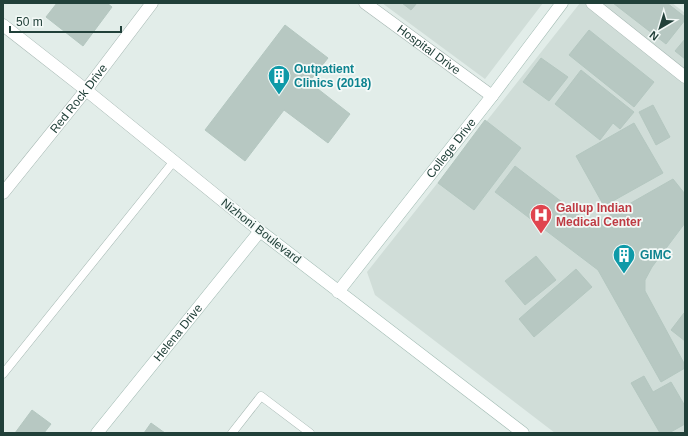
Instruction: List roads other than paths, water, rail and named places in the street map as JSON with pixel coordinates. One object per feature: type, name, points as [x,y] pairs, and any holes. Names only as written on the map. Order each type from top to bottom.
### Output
[{"type":"main road","name":"Red Rock Drive","points":[[3,194],[86,90],[152,3]]},
{"type":"main road","name":"Hospital Drive","points":[[365,3],[492,96]]},
{"type":"main road","name":"College Drive","points":[[338,292],[492,96],[562,3]]},
{"type":"main road","points":[[592,3],[685,76]]},
{"type":"main road","name":"Nizhoni Boulevard","points":[[3,25],[86,90],[260,232],[523,433]]},
{"type":"main road","name":"Helena Drive","points":[[97,433],[260,232]]},
{"type":"lane","points":[[3,374],[174,161]]},
{"type":"lane","points":[[232,433],[261,396],[310,433]]},
{"type":"place","name":"Outpatient Clinics (2018)","points":[[279,96]]},
{"type":"place","name":"Gallup Indian Medical Center","points":[[541,234]]},
{"type":"place","name":"GIMC","points":[[624,274]]}]
